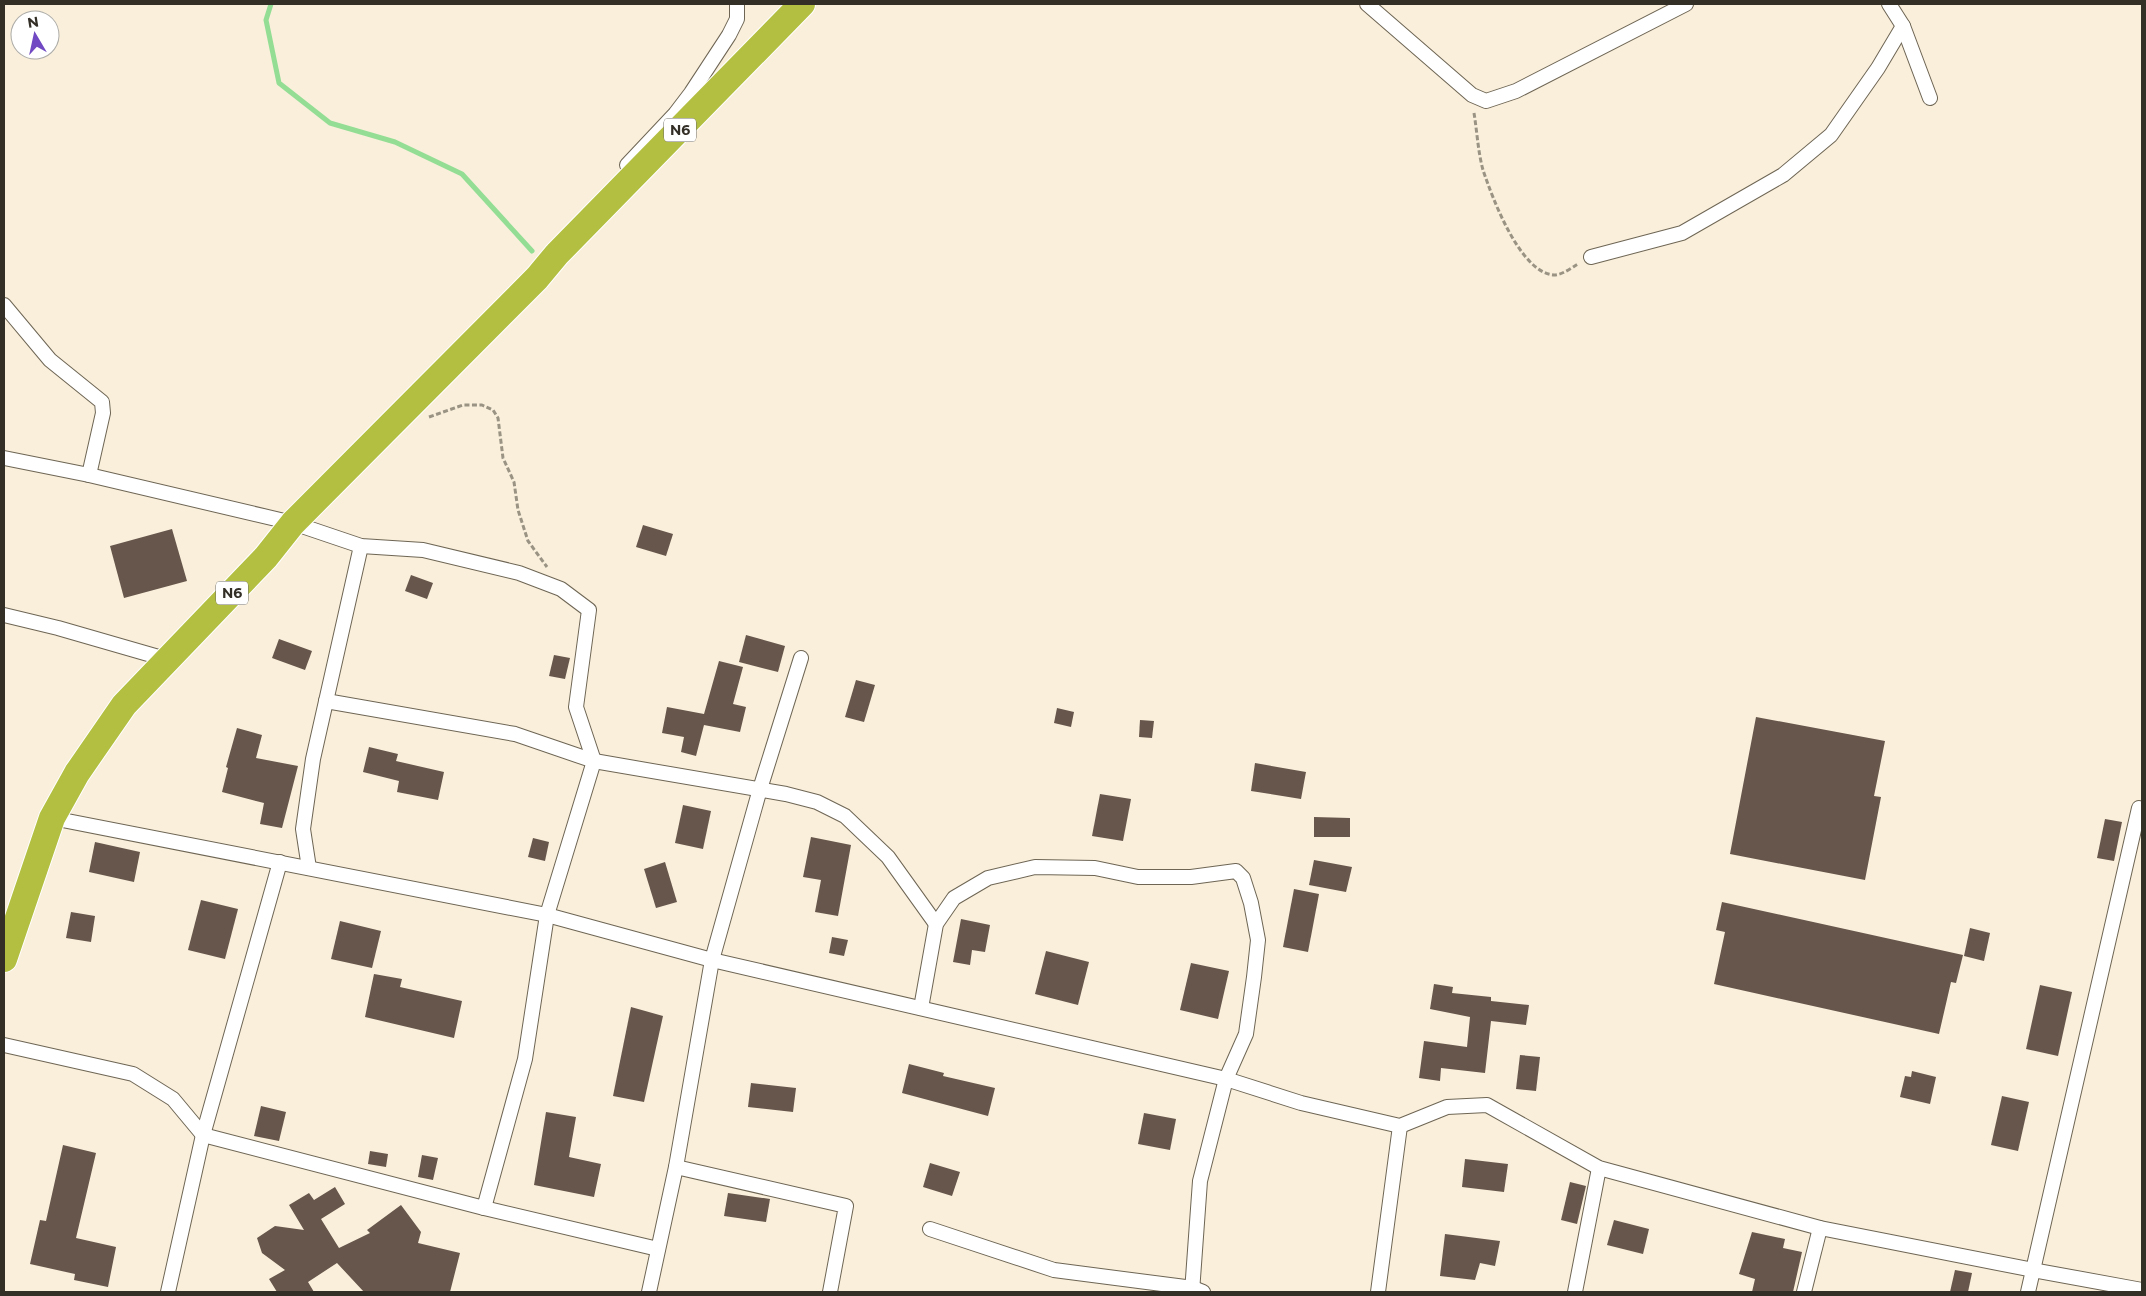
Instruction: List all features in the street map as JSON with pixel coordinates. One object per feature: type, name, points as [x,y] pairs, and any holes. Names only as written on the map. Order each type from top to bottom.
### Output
[{"type":"highway","name":"N6","points":[[4,959],[52,818],[77,773],[124,705],[266,557],[293,523],[537,278],[557,254],[583,230],[802,4]]},
{"type":"street","points":[[583,230],[584,217],[598,195],[675,114],[730,36],[737,19],[737,4]]},
{"type":"street","points":[[1367,4],[1472,95],[1486,101],[1516,91],[1686,4]]},
{"type":"street","points":[[1889,4],[1903,26],[1930,98]]},
{"type":"street","points":[[1591,257],[1682,233],[1783,175],[1831,135],[1878,68],[1903,26]]},
{"type":"street","points":[[4,305],[50,360],[102,402],[103,413],[89,476]]},
{"type":"street","points":[[4,458],[293,523],[361,546],[423,550],[519,573],[560,589],[589,610],[576,708],[594,761],[548,915],[525,1059],[484,1208]]},
{"type":"street","points":[[310,868],[303,829],[313,759],[361,546]]},
{"type":"street","points":[[4,616],[58,628],[169,660]]},
{"type":"street","points":[[649,1292],[676,1167],[712,960],[760,790],[802,658]]},
{"type":"street","points":[[326,701],[515,734],[594,761],[817,802],[845,816],[888,857],[936,924]]},
{"type":"street","points":[[2028,1292],[2139,808]]},
{"type":"street","points":[[52,818],[548,915],[712,960],[1226,1079],[1301,1103],[1400,1126],[1447,1107],[1487,1105],[1599,1168],[1820,1228],[2142,1290]]},
{"type":"street","points":[[168,1292],[203,1135],[280,862]]},
{"type":"street","points":[[921,1008],[936,924],[954,898],[988,878],[1035,867],[1095,868],[1138,877],[1191,876],[1236,871],[1243,878],[1251,902],[1258,940],[1246,1034],[1226,1079],[1200,1181],[1196,1291],[1054,1270],[930,1229]]},
{"type":"street","points":[[4,1045],[133,1074],[173,1099],[203,1135],[484,1208],[658,1249]]},
{"type":"street","points":[[1378,1292],[1400,1126]]},
{"type":"street","points":[[676,1167],[846,1206],[830,1292]]},
{"type":"street","points":[[1574,1292],[1599,1168]]},
{"type":"street","points":[[1804,1292],[1820,1228]]},
{"type":"path","points":[[1472,95],[1483,168],[1512,240],[1520,252],[1536,266],[1553,275],[1561,273],[1591,257]]},
{"type":"path","points":[[420,420],[463,405],[482,405],[493,410],[498,418],[503,458],[514,482],[518,510],[528,541],[560,589]]},
{"type":"building","points":[[643,525],[673,534],[666,556],[636,547]]},
{"type":"building","points":[[172,529],[187,581],[124,598],[110,546]]},
{"type":"building","points":[[411,575],[433,583],[427,599],[405,591]]},
{"type":"building","points":[[746,635],[785,646],[778,672],[739,662]]},
{"type":"building","points":[[279,639],[312,651],[305,670],[272,658]]},
{"type":"building","points":[[554,655],[570,658],[565,679],[549,676]]},
{"type":"building","points":[[719,661],[743,667],[733,704],[746,707],[740,732],[704,725],[696,756],[681,752],[684,737],[662,733],[667,707],[704,714]]},
{"type":"building","points":[[856,680],[875,685],[864,722],[845,717]]},
{"type":"building","points":[[1057,708],[1074,712],[1071,727],[1054,723]]},
{"type":"building","points":[[1756,717],[1885,741],[1874,796],[1881,797],[1865,880],[1730,854]]},
{"type":"building","points":[[1140,720],[1154,721],[1152,738],[1139,737]]},
{"type":"building","points":[[237,728],[262,735],[256,758],[298,766],[282,828],[260,824],[264,803],[222,792],[228,768],[226,767]]},
{"type":"building","points":[[369,747],[398,754],[396,761],[444,772],[438,800],[397,792],[399,781],[363,772]]},
{"type":"building","points":[[1255,763],[1306,772],[1301,799],[1251,791]]},
{"type":"building","points":[[1100,794],[1131,799],[1123,841],[1092,836]]},
{"type":"building","points":[[683,805],[711,811],[703,849],[675,843]]},
{"type":"building","points":[[1314,817],[1350,818],[1350,837],[1314,837]]},
{"type":"building","points":[[2105,819],[2122,822],[2114,861],[2097,858]]},
{"type":"building","points":[[811,837],[851,845],[838,916],[815,912],[821,880],[803,877]]},
{"type":"building","points":[[533,838],[549,842],[545,861],[528,857]]},
{"type":"building","points":[[95,842],[140,852],[134,882],[89,872]]},
{"type":"building","points":[[1314,860],[1352,867],[1346,892],[1309,885]]},
{"type":"building","points":[[665,862],[677,902],[656,908],[644,869]]},
{"type":"building","points":[[1294,889],[1319,894],[1308,952],[1283,947]]},
{"type":"building","points":[[201,900],[238,909],[225,959],[188,950]]},
{"type":"building","points":[[1722,902],[1963,955],[1956,983],[1951,982],[1939,1034],[1714,984],[1725,932],[1716,930]]},
{"type":"building","points":[[71,912],[95,916],[91,942],[66,938]]},
{"type":"building","points":[[961,919],[990,925],[985,952],[972,950],[970,965],[953,962]]},
{"type":"building","points":[[340,921],[381,931],[372,968],[331,959]]},
{"type":"building","points":[[1970,928],[1990,933],[1984,961],[1964,956]]},
{"type":"building","points":[[832,937],[848,940],[844,956],[829,953]]},
{"type":"building","points":[[1046,951],[1089,962],[1078,1005],[1035,994]]},
{"type":"building","points":[[1191,963],[1229,971],[1218,1019],[1180,1010]]},
{"type":"building","points":[[374,974],[402,979],[400,987],[462,1001],[454,1038],[365,1017]]},
{"type":"building","points":[[1434,984],[1453,987],[1452,993],[1491,997],[1491,1001],[1529,1005],[1526,1025],[1491,1021],[1485,1073],[1441,1068],[1440,1081],[1419,1078],[1424,1041],[1467,1047],[1470,1017],[1430,1009]]},
{"type":"building","points":[[2040,985],[2072,992],[2058,1056],[2026,1049]]},
{"type":"building","points":[[631,1007],[663,1016],[644,1102],[613,1096]]},
{"type":"building","points":[[1520,1055],[1540,1057],[1536,1091],[1516,1089]]},
{"type":"building","points":[[909,1064],[944,1073],[943,1076],[995,1088],[988,1116],[902,1093]]},
{"type":"building","points":[[1912,1071],[1936,1077],[1930,1104],[1900,1097],[1905,1076],[1911,1077]]},
{"type":"building","points":[[751,1083],[796,1088],[793,1112],[748,1107]]},
{"type":"building","points":[[2002,1096],[2029,1102],[2018,1151],[1991,1145]]},
{"type":"building","points":[[261,1106],[286,1112],[279,1141],[254,1136]]},
{"type":"building","points":[[546,1112],[576,1117],[569,1157],[601,1164],[594,1197],[534,1185]]},
{"type":"building","points":[[1144,1113],[1176,1119],[1170,1150],[1138,1144]]},
{"type":"building","points":[[63,1145],[96,1153],[76,1238],[116,1247],[108,1287],[74,1280],[75,1274],[30,1264],[40,1220],[46,1221]]},
{"type":"building","points":[[370,1151],[388,1154],[386,1167],[368,1164]]},
{"type":"building","points":[[422,1155],[438,1158],[433,1180],[418,1177]]},
{"type":"building","points":[[1465,1159],[1508,1164],[1504,1192],[1462,1187]]},
{"type":"building","points":[[930,1163],[960,1172],[952,1196],[923,1187]]},
{"type":"building","points":[[1570,1182],[1586,1186],[1577,1224],[1561,1220]]},
{"type":"building","points":[[335,1187],[345,1204],[321,1219],[339,1248],[370,1233],[367,1230],[401,1205],[421,1232],[418,1243],[460,1253],[450,1292],[364,1292],[337,1263],[308,1282],[314,1292],[277,1292],[269,1279],[285,1270],[262,1253],[257,1238],[275,1226],[304,1230],[289,1205],[309,1193],[314,1200]]},
{"type":"building","points":[[728,1193],[770,1199],[766,1222],[724,1216]]},
{"type":"building","points":[[1614,1220],[1649,1229],[1643,1254],[1607,1245]]},
{"type":"building","points":[[1752,1232],[1785,1239],[1783,1248],[1802,1252],[1793,1292],[1752,1292],[1755,1279],[1739,1274]]},
{"type":"building","points":[[1445,1234],[1500,1241],[1495,1266],[1480,1263],[1475,1280],[1440,1276]]},
{"type":"building","points":[[1955,1270],[1972,1273],[1968,1292],[1950,1292]]},
{"type":"waterway","points":[[271,4],[266,20],[279,83],[330,123],[395,142],[462,174],[532,251]]}]
